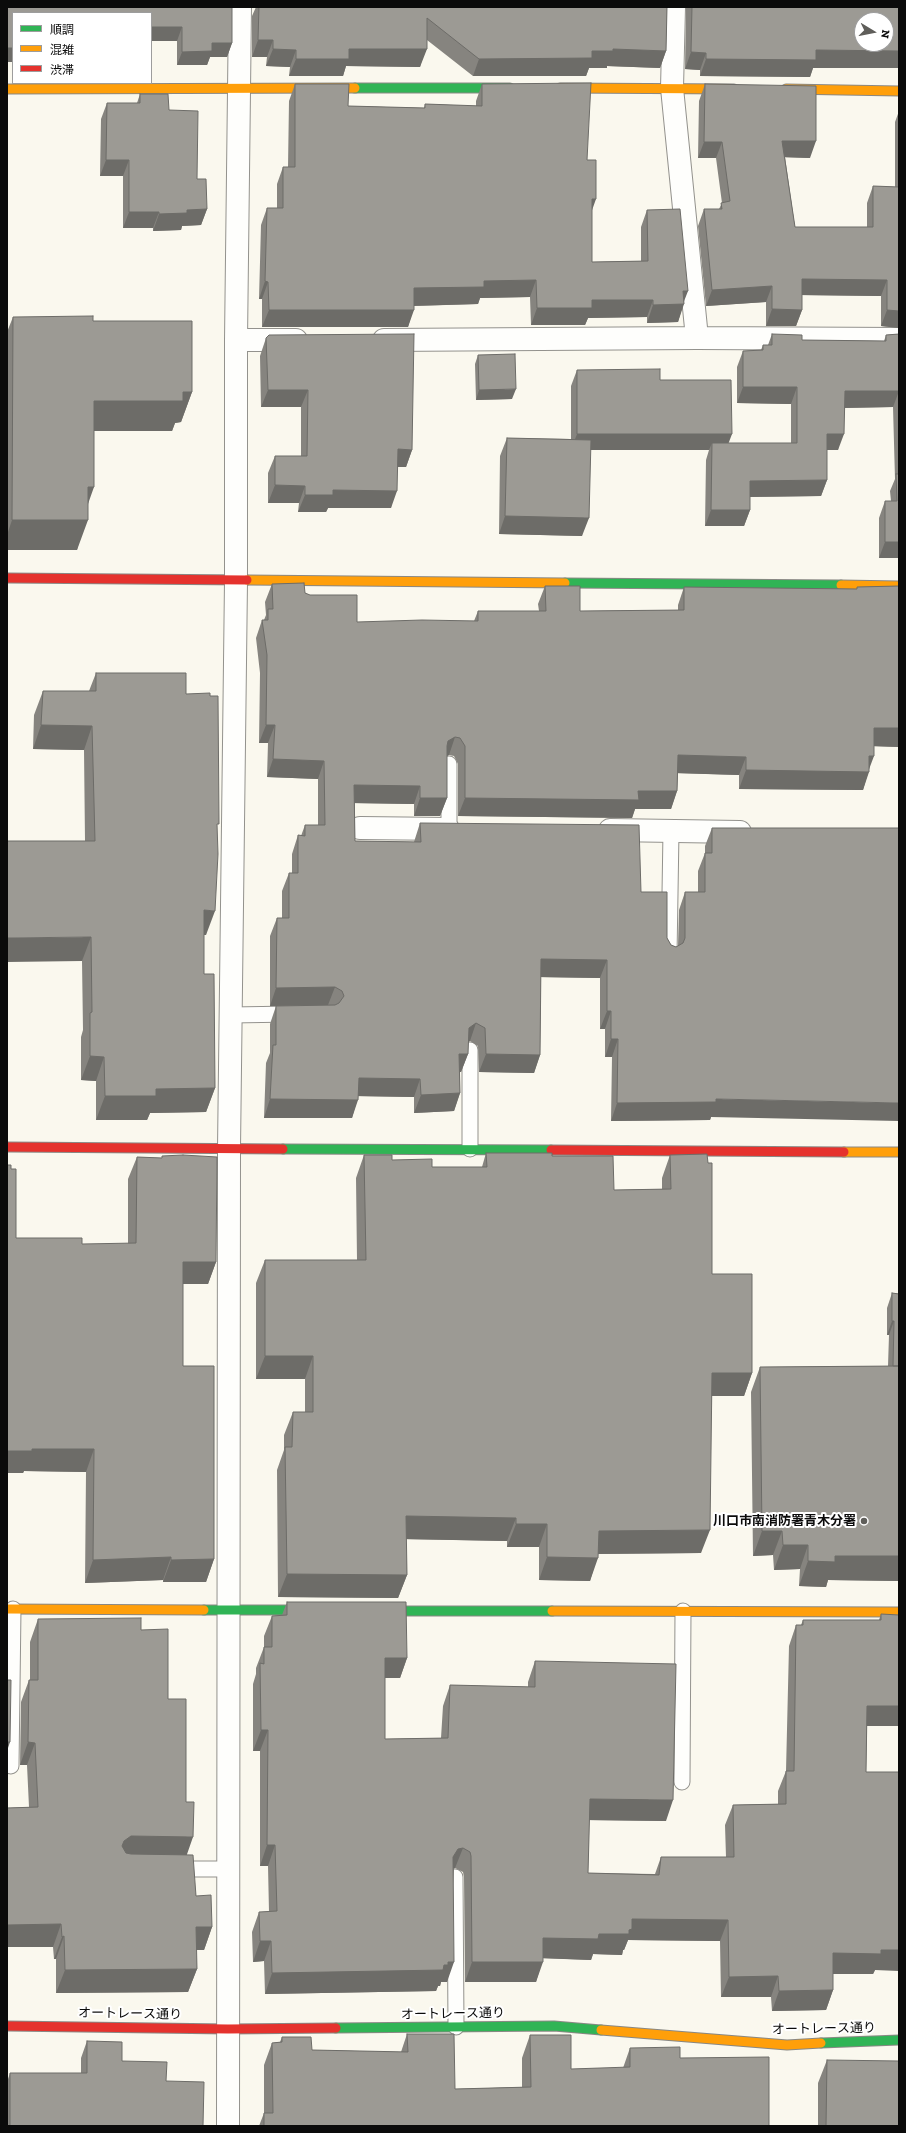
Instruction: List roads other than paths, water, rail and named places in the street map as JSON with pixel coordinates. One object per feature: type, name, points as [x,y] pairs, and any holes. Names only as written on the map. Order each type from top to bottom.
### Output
[{"type":"street","points":[[228,2126],[229,1148],[236,581],[236,340],[240,7]]},
{"type":"street","points":[[674,7],[672,88],[698,338]]},
{"type":"street","points":[[7,89],[523,88]]},
{"type":"street","points":[[547,88],[743,89]]},
{"type":"street","points":[[774,89],[899,91]]},
{"type":"street","points":[[364,340],[698,338],[899,339]]},
{"type":"street","points":[[236,340],[316,340]]},
{"type":"street","points":[[7,578],[899,586]]},
{"type":"street","points":[[360,828],[457,829]]},
{"type":"street","points":[[592,830],[757,832]]},
{"type":"street","points":[[7,1147],[899,1152]]},
{"type":"street","points":[[10,1609],[324,1610]]},
{"type":"street","points":[[364,1610],[899,1612]]},
{"type":"street","name":"オートレース通り","points":[[7,2026],[228,2029],[554,2026],[787,2045],[899,2040]]},
{"type":"lane","points":[[449,764],[457,829]]},
{"type":"lane","points":[[669,956],[671,831]]},
{"type":"lane","points":[[231,1015],[306,1014]]},
{"type":"lane","points":[[470,1050],[470,1150]]},
{"type":"lane","points":[[10,1609],[11,1766]]},
{"type":"lane","points":[[682,1782],[683,1611]]},
{"type":"lane","points":[[160,1868],[228,1870]]},
{"type":"lane","points":[[455,1876],[456,2027]]},
{"type":"place","name":"川口市南消防署青木分署","points":[[864,1521]]}]
